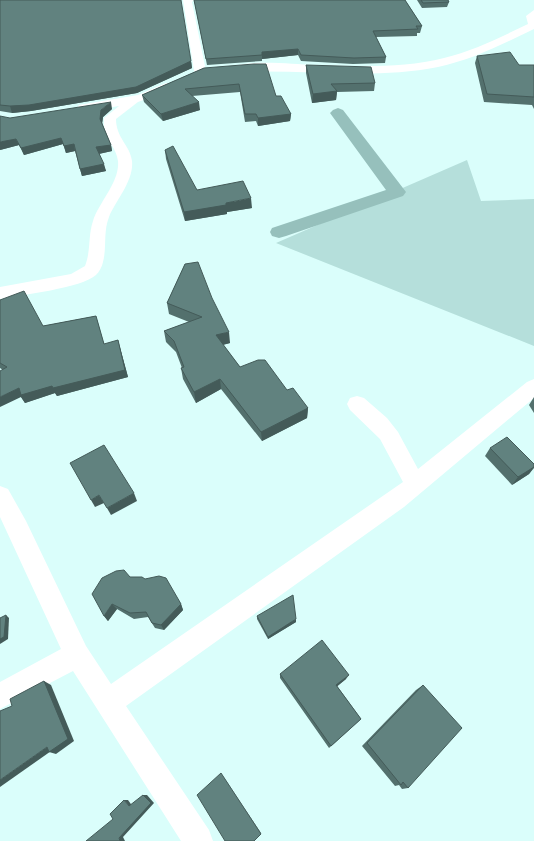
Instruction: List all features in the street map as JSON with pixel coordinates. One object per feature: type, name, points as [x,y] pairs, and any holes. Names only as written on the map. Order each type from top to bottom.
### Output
[{"type":"street","points":[[0,293],[74,279],[85,275],[94,267],[100,219],[125,167],[124,156],[114,143],[110,129],[110,118],[137,99],[205,70],[187,1],[190,0]]},
{"type":"street","points":[[228,68],[279,66],[353,70],[424,66],[451,60],[497,43],[534,25],[531,16],[534,13]]},
{"type":"street","points":[[71,110],[137,99]]},
{"type":"street","points":[[108,702],[396,500],[534,387]]},
{"type":"street","points":[[357,404],[377,419],[391,439],[409,476],[417,483]]},
{"type":"street","points":[[0,496],[18,528],[77,655],[198,841]]},
{"type":"street","points":[[0,696],[77,655]]},
{"type":"green space","points":[[467,160],[481,201],[534,199],[534,346],[276,243]]},
{"type":"building","points":[[0,0],[181,0],[191,61],[136,87],[29,105],[0,105]]},
{"type":"building","points":[[194,0],[405,0],[422,26],[416,26],[418,29],[373,31],[386,57],[354,58],[301,55],[298,49],[262,52],[262,55],[206,59]]},
{"type":"building","points":[[421,0],[448,0],[449,2],[423,3]]},
{"type":"building","points":[[510,52],[519,65],[534,65],[534,97],[487,94],[477,56]]},
{"type":"building","points":[[266,64],[276,96],[281,96],[291,114],[258,118],[256,114],[245,114],[239,84],[185,89],[199,102],[161,114],[142,95],[204,68]]},
{"type":"building","points":[[306,65],[371,67],[375,83],[331,84],[337,91],[313,94]]},
{"type":"building","points":[[111,102],[101,110],[100,119],[111,145],[96,147],[104,164],[80,169],[74,144],[64,146],[61,138],[21,148],[16,139],[0,142],[0,116],[10,118]]},
{"type":"building","points":[[173,146],[197,190],[243,181],[251,198],[226,203],[226,205],[184,212],[165,150]]},
{"type":"building","points":[[198,262],[212,298],[229,332],[216,335],[240,367],[258,360],[265,360],[287,390],[293,388],[308,408],[261,432],[220,379],[194,392],[181,368],[184,367],[174,341],[164,331],[202,317],[167,303],[185,264]]},
{"type":"building","points":[[24,291],[43,326],[96,316],[104,344],[118,340],[125,370],[53,388],[52,386],[21,395],[19,388],[0,397],[0,371],[7,367],[0,363],[0,300]]},
{"type":"building","points":[[507,437],[534,464],[534,467],[518,477],[490,448]]},
{"type":"building","points":[[104,445],[134,493],[107,508],[99,495],[91,500],[70,463]]},
{"type":"building","points":[[124,570],[130,577],[142,577],[145,579],[159,576],[166,578],[181,604],[161,625],[152,623],[146,612],[130,613],[112,604],[104,616],[92,594],[102,578],[116,571]]},
{"type":"building","points":[[293,595],[296,619],[268,637],[257,616]]},
{"type":"building","points":[[6,615],[4,637],[0,639],[0,618]]},
{"type":"building","points":[[322,640],[349,675],[336,685],[361,719],[331,746],[280,674]]},
{"type":"building","points":[[44,681],[68,739],[49,752],[47,747],[0,780],[0,711],[12,706],[10,699]]},
{"type":"building","points":[[423,685],[462,728],[408,788],[403,782],[401,785],[367,743]]},
{"type":"building","points":[[221,773],[261,834],[254,841],[225,841],[197,795]]},
{"type":"building","points":[[143,795],[151,803],[119,838],[120,841],[86,841],[113,819],[110,814],[124,800],[129,806]]},
{"type":"waterway","points":[[279,232],[397,192],[338,113]]}]
